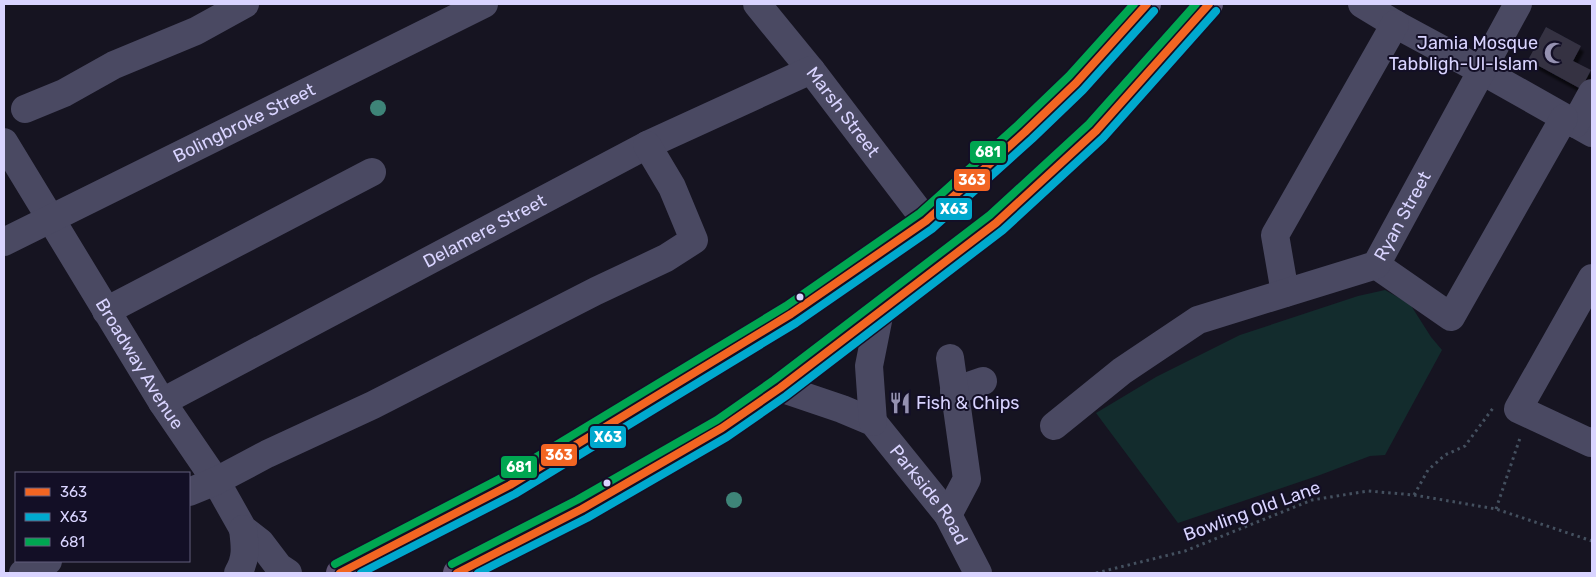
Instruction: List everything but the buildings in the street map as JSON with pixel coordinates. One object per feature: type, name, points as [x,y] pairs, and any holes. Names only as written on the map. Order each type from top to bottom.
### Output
[{"type":"main road","points":[[340,573],[510,485],[791,314],[926,221],[1025,132],[1076,83],[1147,4]]},
{"type":"main road","points":[[457,573],[582,509],[722,428],[780,388],[996,223],[1096,131],[1209,4]]},
{"type":"street","points":[[25,109],[64,93],[114,65],[196,31],[245,4]]},
{"type":"street","name":"Bolingbroke Street","points":[[4,242],[484,4]]},
{"type":"street","name":"Marsh Street","points":[[757,4],[811,70],[926,221]]},
{"type":"street","points":[[1362,4],[1577,125]]},
{"type":"street","name":"Ryan Street","points":[[1054,426],[1122,370],[1198,320],[1376,265],[1518,4]]},
{"type":"street","points":[[1285,293],[1275,235],[1395,24]]},
{"type":"street","name":"Delamere Street","points":[[162,402],[647,145],[811,70]]},
{"type":"street","points":[[1376,265],[1451,317],[1577,125],[1592,93]]},
{"type":"street","name":"Broadway Avenue","points":[[4,142],[162,402],[216,481],[243,529],[260,542],[278,571]]},
{"type":"street","points":[[190,492],[216,481],[267,454],[373,404],[596,291],[666,258],[694,240],[672,187],[647,145]]},
{"type":"street","points":[[106,311],[372,172]]},
{"type":"street","points":[[1592,278],[1523,411],[1591,443],[1592,441]]},
{"type":"street","points":[[873,422],[869,366],[880,311]]},
{"type":"street","points":[[948,515],[967,479],[950,358]]},
{"type":"street","points":[[954,391],[983,381]]},
{"type":"street","name":"Parkside Road","points":[[780,388],[873,422],[948,515],[978,573]]},
{"type":"street","points":[[238,573],[243,564],[246,550],[243,529]]},
{"type":"street","points":[[24,573],[46,562]]},
{"type":"path","points":[[1414,495],[1428,470],[1445,456],[1465,446],[1500,400],[1523,411],[1496,509]]},
{"type":"path","name":"Bowling Old Lane","points":[[1096,573],[1185,550],[1312,500],[1368,491],[1414,495],[1496,509],[1592,541]]},
{"type":"green space","points":[[1385,290],[1410,304],[1431,337],[1442,350],[1385,455],[1370,456],[1178,523],[1096,413],[1156,377],[1240,335],[1358,296]]},
{"type":"transit line","name":"681","points":[[335,564],[505,476],[786,306],[920,213],[1018,125],[1069,76],[1134,4]]},
{"type":"transit line","name":"363","points":[[340,573],[510,485],[791,314],[926,221],[1025,132],[1076,83],[1147,4]]},
{"type":"transit line","name":"681","points":[[452,564],[577,500],[717,420],[774,380],[990,215],[1089,124],[1196,4]]},
{"type":"transit line","name":"363","points":[[457,573],[582,509],[722,428],[780,388],[996,223],[1096,131],[1209,4]]},
{"type":"transit line","name":"X63","points":[[361,573],[515,494],[796,323],[932,229],[1032,139],[1083,90],[1154,11]]},
{"type":"transit line","name":"X63","points":[[478,573],[587,518],[727,437],[786,396],[1003,230],[1103,138],[1216,11]]},
{"type":"place","name":"Jamia Mosque Tabbligh-Ul-Islam","points":[[1555,53]]},
{"type":"place","name":"Fish & Chips","points":[[900,403]]}]
